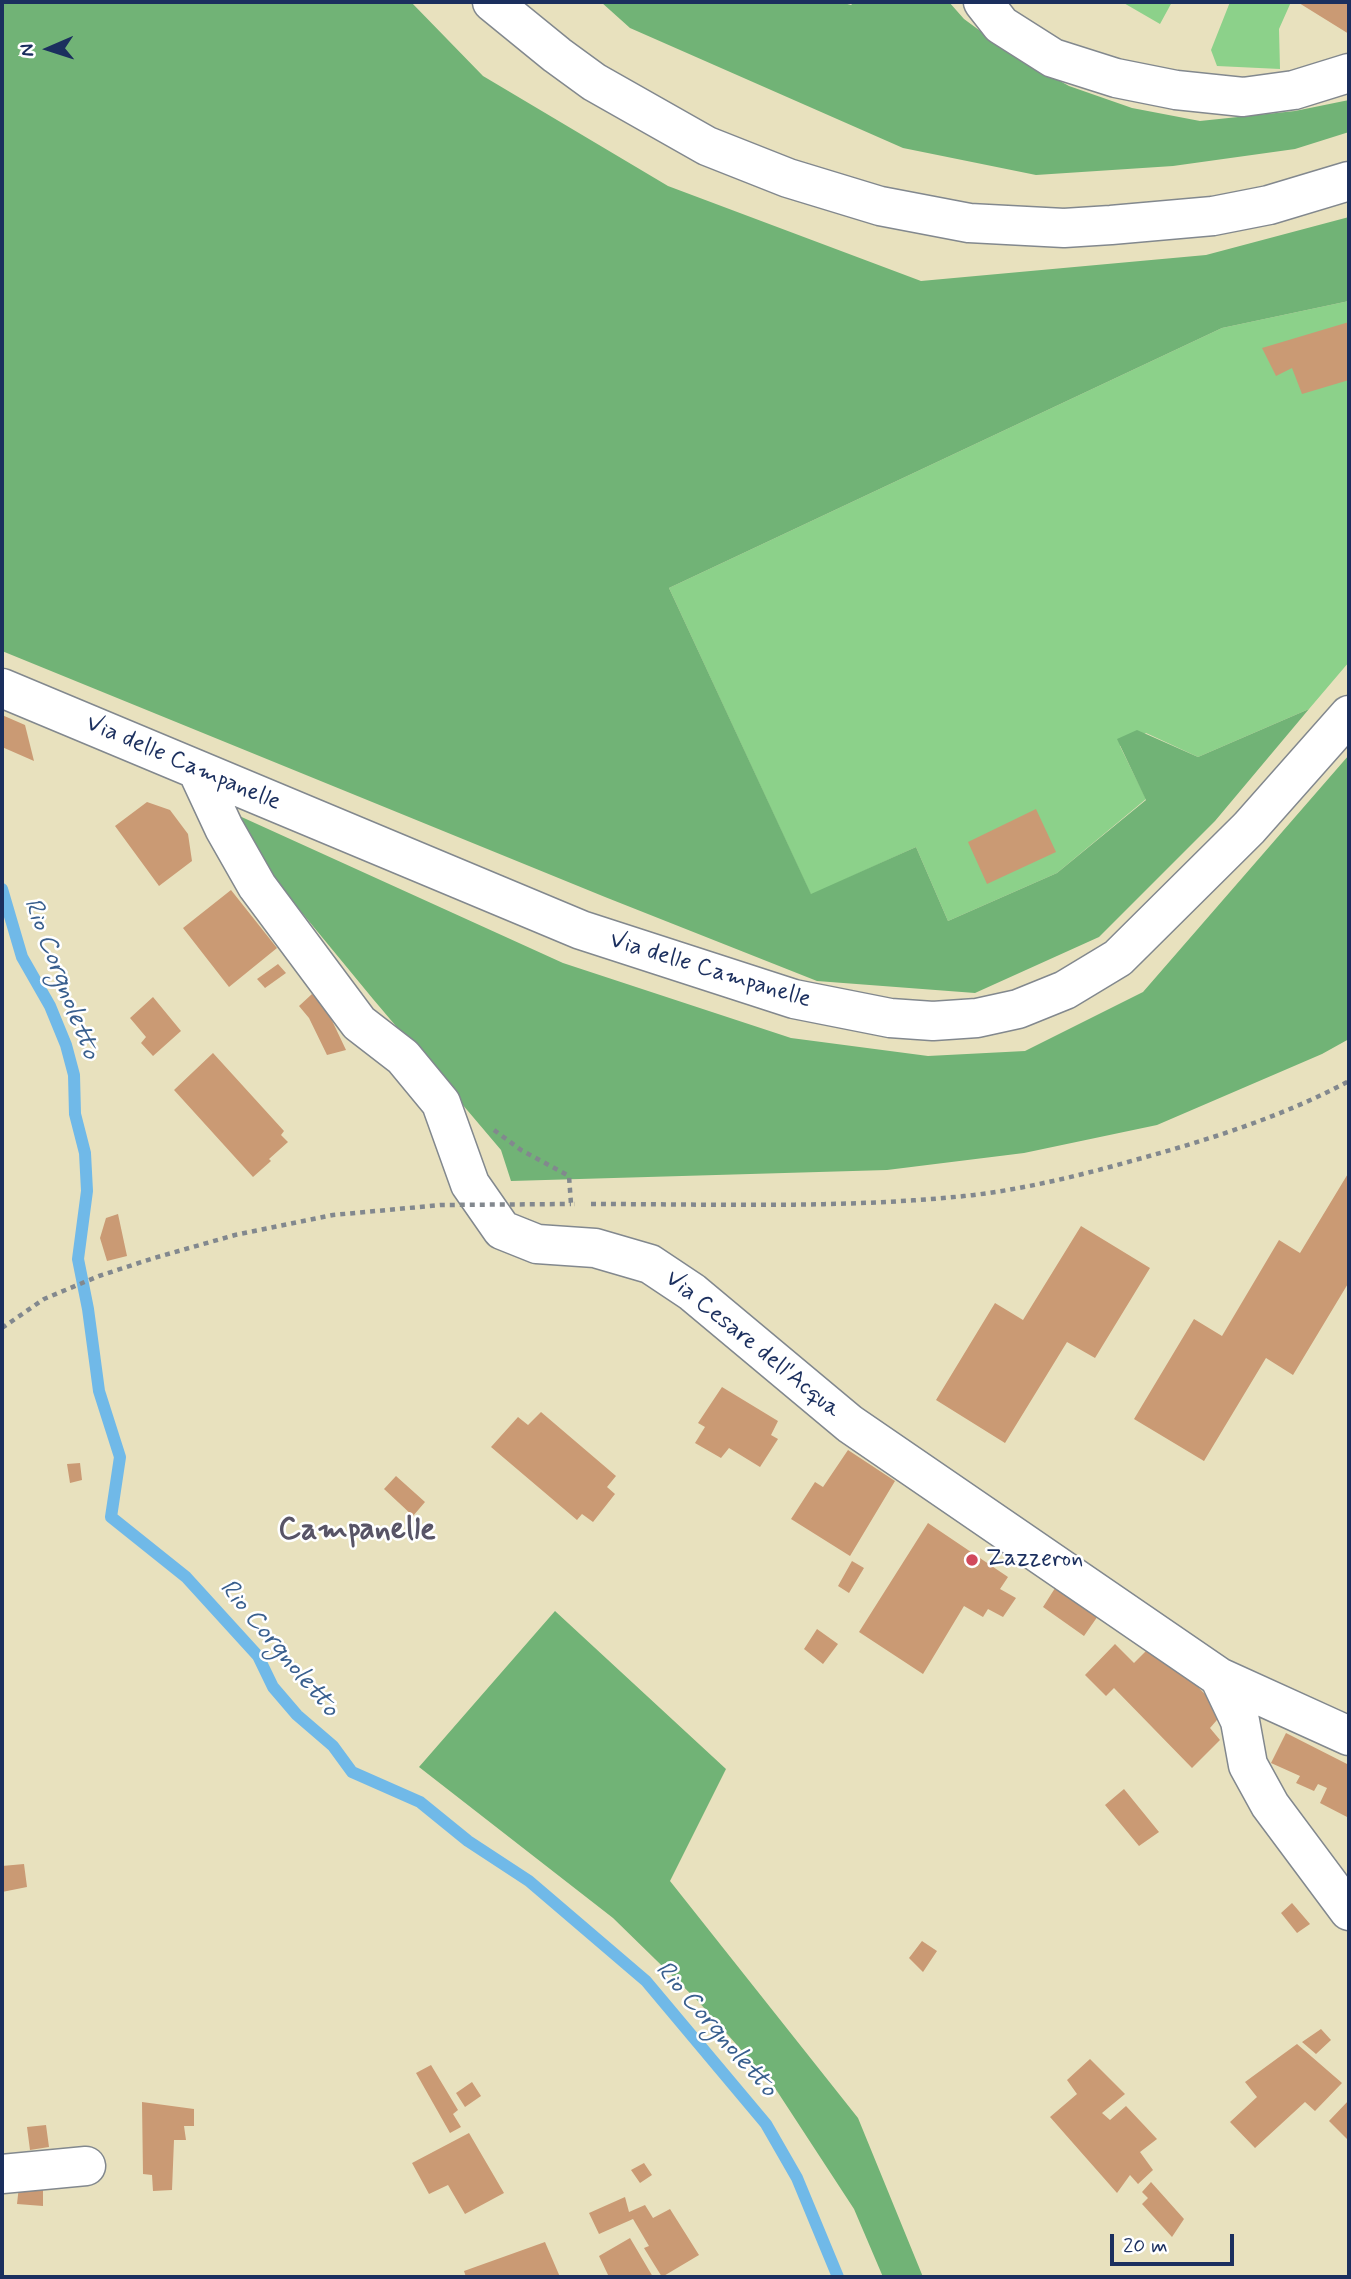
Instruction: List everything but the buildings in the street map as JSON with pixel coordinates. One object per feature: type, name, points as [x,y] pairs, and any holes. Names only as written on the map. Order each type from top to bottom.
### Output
[{"type":"street","points":[[492,2],[594,82],[697,141],[788,178],[880,206],[969,223],[1064,228],[1165,221],[1247,209],[1349,181]]},
{"type":"street","points":[[983,2],[1001,25],[1053,58],[1116,78],[1176,90],[1243,97],[1294,90],[1349,73]]},
{"type":"street","name":"Via delle Campanelle","points":[[2,688],[581,930],[794,999],[890,1018],[933,1021],[977,1018],[1018,1009],[1065,990],[1118,958],[1250,828],[1349,715]]},
{"type":"street","name":"Via Cesare dell'Acqua","points":[[197,770],[224,828],[257,886],[359,1023],[403,1058],[441,1103],[470,1184],[502,1230],[537,1244],[595,1248],[650,1264],[692,1293],[850,1424],[1219,1677],[1349,1736]]},
{"type":"street","points":[[1219,1677],[1240,1721],[1248,1765],[1270,1805],[1349,1911]]},
{"type":"street","points":[[2,2174],[86,2166]]},
{"type":"path","points":[[2,1328],[44,1299],[99,1276],[235,1235],[333,1216],[441,1206],[815,1203],[975,1194],[1068,1178],[1189,1146],[1278,1114],[1349,1081]]},
{"type":"path","points":[[441,1103],[470,1112],[521,1150],[569,1175],[571,1204]]},
{"type":"green space","points":[[2,2],[411,2],[483,76],[668,186],[921,281],[1206,255],[1349,217],[1349,301],[1222,328],[669,588],[811,894],[916,847],[948,921],[1057,873],[1146,800],[1117,739],[1137,730],[1198,757],[1309,709],[1215,821],[1099,937],[975,993],[817,981],[2,651]]},
{"type":"green space","points":[[601,2],[840,2],[851,5],[854,2],[949,2],[964,19],[1013,55],[1069,86],[1132,108],[1200,121],[1295,111],[1349,100],[1349,132],[1295,149],[1173,166],[1036,175],[903,148],[630,28]]},
{"type":"green space","points":[[1122,2],[1172,2],[1160,24]]},
{"type":"green space","points":[[1230,2],[1291,2],[1279,29],[1280,69],[1217,66],[1211,50]]},
{"type":"green space","points":[[1349,301],[1349,662],[1309,709],[1198,757],[1146,733],[1120,746],[1146,799],[1057,873],[948,921],[916,847],[811,895],[669,588],[1222,328]]},
{"type":"green space","points":[[1349,755],[1349,1039],[1322,1054],[1157,1125],[1024,1153],[887,1170],[511,1181],[501,1150],[275,880],[235,814],[563,963],[791,1038],[928,1056],[1025,1051],[1143,992]]},
{"type":"green space","points":[[555,1611],[726,1769],[670,1881],[858,2118],[923,2277],[883,2277],[854,2209],[775,2088],[697,2000],[613,1918],[419,1767]]},
{"type":"waterway","name":"Rio Corgnoletto","points":[[2,889],[22,957],[50,1006],[66,1045],[74,1075],[75,1114],[85,1153],[87,1191],[78,1259],[99,1391],[120,1457],[111,1517],[186,1577],[258,1656],[273,1687],[297,1715],[333,1746],[352,1772],[420,1802],[468,1841],[529,1881],[646,1981],[766,2124],[797,2178],[838,2277]]},
{"type":"place","name":"Zazzeron","points":[[972,1560]]},
{"type":"district","name":"Campanelle","points":[[357,1531]]}]
